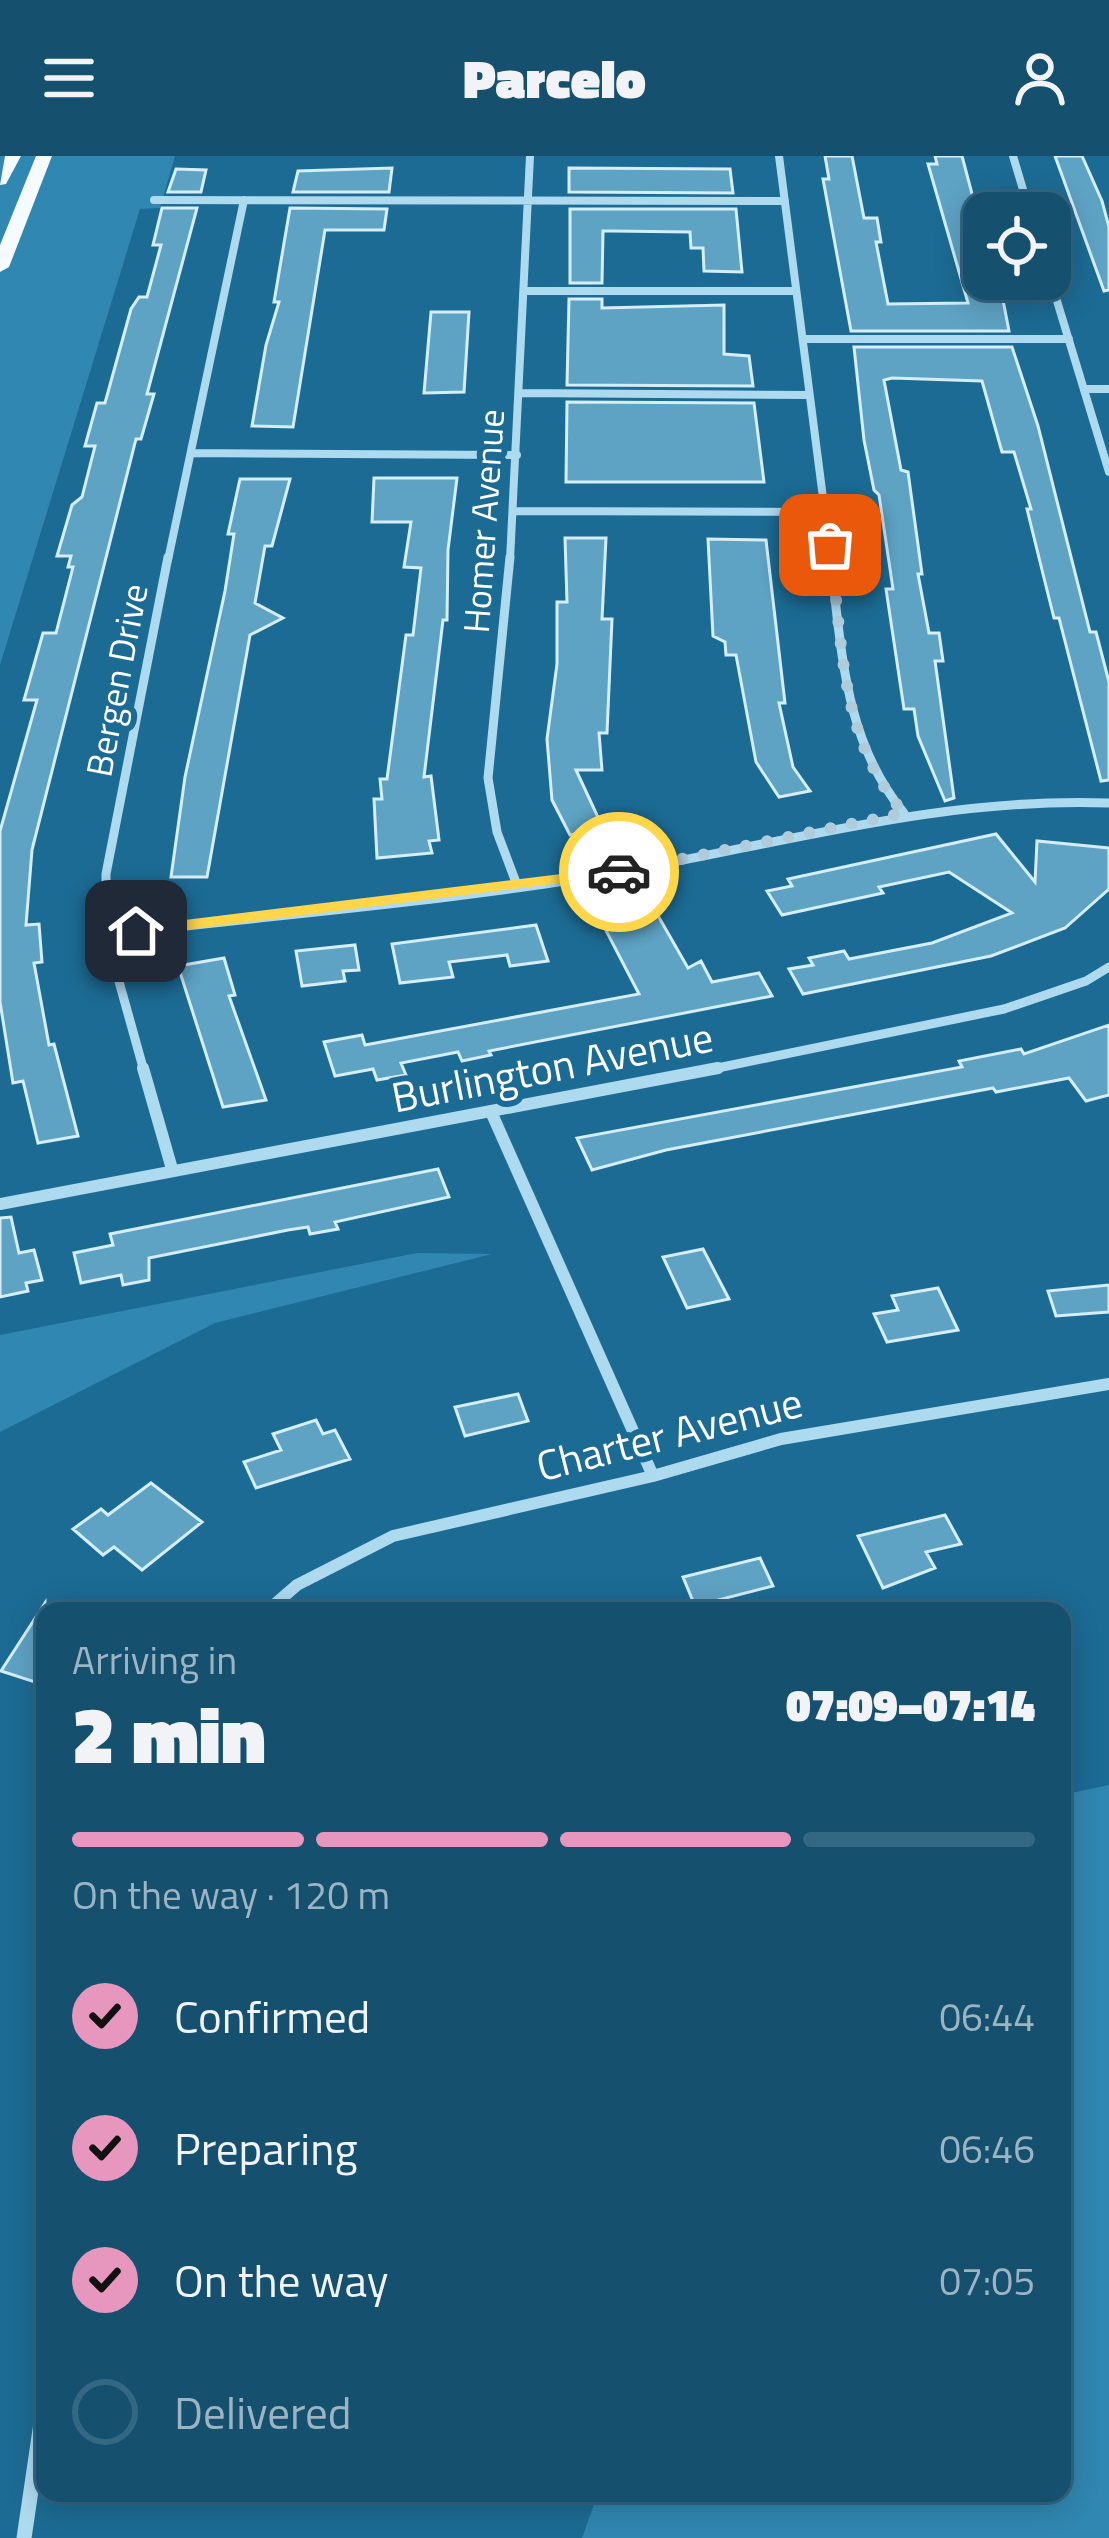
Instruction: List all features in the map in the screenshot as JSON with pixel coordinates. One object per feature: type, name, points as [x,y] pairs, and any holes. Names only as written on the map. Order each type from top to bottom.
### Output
[{"type":"main road","points":[[0,181],[13,156]]},
{"type":"main road","points":[[0,267],[44,156]]},
{"type":"street","name":"Homer Avenue","points":[[517,885],[497,832],[488,778],[515,511],[530,156]]},
{"type":"street","points":[[779,156],[849,704],[859,743],[879,784],[904,813]]},
{"type":"street","points":[[1013,156],[1024,192]]},
{"type":"street","points":[[154,200],[785,201]]},
{"type":"street","name":"Bergen Drive","points":[[172,1169],[106,935],[106,874],[244,200]]},
{"type":"street","points":[[526,291],[794,291]]},
{"type":"street","points":[[1057,300],[1109,472]]},
{"type":"street","points":[[804,339],[1069,339]]},
{"type":"street","points":[[1084,389],[1109,389]]},
{"type":"street","points":[[520,393],[809,395]]},
{"type":"street","points":[[191,453],[517,455]]},
{"type":"street","points":[[515,511],[826,512]]},
{"type":"street","points":[[106,935],[629,871],[904,813],[988,801],[1109,802]]},
{"type":"street","name":"Burlington Avenue","points":[[0,1204],[492,1114],[1004,1009],[1086,981],[1109,967]]},
{"type":"street","points":[[492,1114],[653,1476]]},
{"type":"street","name":"Charter Avenue","points":[[277,1602],[297,1585],[392,1536],[653,1476],[782,1439],[1109,1384]]},
{"type":"street","points":[[24,2538],[36,2457]]},
{"type":"shaded area","points":[[0,156],[175,156],[160,208],[140,209],[0,665]]},
{"type":"shaded area","points":[[417,1253],[492,1254],[215,1323],[0,1432],[0,1335]]},
{"type":"shaded area","points":[[1109,1785],[1109,2538],[582,2538],[595,2502],[1071,2502],[1071,1793]]},
{"type":"building","points":[[825,156],[852,156],[864,218],[877,218],[881,242],[876,242],[888,304],[1003,300],[1009,331],[851,331],[823,179],[829,179]]},
{"type":"building","points":[[935,156],[962,156],[972,192],[963,192],[963,286],[928,164],[937,164]]},
{"type":"building","points":[[1055,156],[1082,156],[1109,227],[1109,290],[1104,291]]},
{"type":"building","points":[[392,168],[389,192],[293,192],[298,171]]},
{"type":"building","points":[[569,168],[730,169],[733,193],[569,192]]},
{"type":"building","points":[[176,169],[206,170],[201,192],[168,192]]},
{"type":"building","points":[[162,208],[197,208],[147,394],[154,394],[141,439],[136,439],[32,850],[26,925],[39,924],[42,962],[34,963],[49,1045],[54,1044],[78,1136],[38,1143],[23,1081],[13,1083],[0,1002],[0,831],[37,700],[24,700],[43,633],[56,633],[73,567],[68,567],[71,556],[57,556],[72,505],[82,497],[95,446],[85,446],[97,403],[105,403],[131,309],[139,297],[147,297],[161,245],[153,245]]},
{"type":"building","points":[[290,208],[387,209],[384,230],[325,230],[293,427],[252,426],[279,302],[274,302]]},
{"type":"building","points":[[570,209],[736,209],[742,272],[704,271],[703,248],[691,248],[690,232],[603,231],[602,283],[570,283]]},
{"type":"building","points":[[569,299],[602,299],[602,308],[724,305],[724,354],[749,356],[753,386],[567,385]]},
{"type":"building","points":[[431,312],[469,312],[464,392],[424,393]]},
{"type":"building","points":[[854,347],[1012,347],[1038,426],[1090,632],[1096,632],[1109,682],[1109,780],[1101,781],[1059,618],[1054,618],[1014,452],[1002,452],[982,381],[892,378],[884,380],[901,470],[908,472],[922,574],[918,574],[929,633],[939,633],[943,661],[935,661],[954,798],[945,801],[918,736],[914,709],[904,709],[886,589],[893,589],[879,495],[864,440]]},
{"type":"building","points":[[567,402],[754,403],[764,482],[566,482]]},
{"type":"building","points":[[374,478],[457,478],[448,550],[447,620],[443,620],[424,777],[431,776],[439,840],[429,841],[432,853],[377,858],[374,799],[382,799],[380,779],[387,779],[406,635],[413,635],[421,568],[404,567],[411,522],[372,522]]},
{"type":"building","points":[[240,479],[290,479],[272,546],[265,546],[255,603],[283,618],[250,635],[207,877],[171,877],[185,777],[225,591],[234,534],[228,534]]},
{"type":"building","points":[[565,538],[606,538],[602,619],[612,619],[607,733],[599,733],[602,770],[576,770],[603,828],[570,835],[552,800],[547,739],[557,664],[557,602],[567,602]]},
{"type":"building","points":[[708,539],[766,540],[785,703],[779,703],[793,767],[810,791],[779,797],[756,762],[736,655],[726,655],[725,642],[713,636]]},
{"type":"building","points":[[996,834],[1035,882],[1037,841],[1109,848],[1109,889],[1065,928],[991,956],[803,994],[789,969],[813,965],[809,958],[844,951],[849,959],[932,943],[1012,913],[949,872],[879,887],[883,893],[782,915],[767,891],[792,886],[788,879]]},
{"type":"building","points":[[628,906],[631,912],[653,907],[688,968],[701,961],[712,982],[759,973],[772,996],[489,1051],[491,1055],[462,1061],[458,1052],[401,1063],[406,1075],[377,1080],[373,1069],[335,1076],[324,1042],[362,1035],[365,1045],[639,994],[601,921],[607,920],[603,910]]},
{"type":"building","points":[[536,925],[548,961],[510,966],[507,955],[449,962],[453,977],[400,983],[392,944]]},
{"type":"building","points":[[355,945],[359,970],[343,971],[345,981],[302,986],[296,951]]},
{"type":"building","points":[[224,958],[235,995],[229,996],[266,1100],[223,1107],[178,966]]},
{"type":"building","points":[[1109,1025],[1109,1095],[1086,1101],[1069,1078],[996,1092],[993,1088],[666,1150],[592,1170],[577,1138],[962,1067],[959,1061],[1021,1049],[1024,1054]]},
{"type":"building","points":[[438,1169],[449,1197],[335,1222],[338,1229],[310,1234],[308,1227],[288,1230],[149,1258],[149,1280],[123,1285],[121,1275],[81,1283],[74,1253],[113,1245],[110,1234]]},
{"type":"building","points":[[11,1217],[19,1253],[34,1250],[42,1280],[26,1283],[28,1291],[0,1297],[0,1218]]},
{"type":"building","points":[[703,1249],[729,1299],[687,1308],[663,1257]]},
{"type":"building","points":[[1109,1285],[1109,1312],[1056,1316],[1048,1291]]},
{"type":"building","points":[[938,1288],[958,1330],[887,1342],[874,1314],[898,1310],[892,1296]]},
{"type":"building","points":[[518,1394],[528,1421],[465,1436],[455,1407]]},
{"type":"building","points":[[316,1420],[323,1434],[335,1430],[350,1459],[256,1488],[244,1462],[281,1450],[273,1434]]},
{"type":"building","points":[[151,1483],[202,1522],[142,1570],[114,1547],[103,1555],[73,1529],[101,1509],[108,1515]]},
{"type":"building","points":[[945,1515],[961,1544],[926,1552],[935,1568],[883,1588],[858,1536]]},
{"type":"building","points":[[760,1558],[773,1586],[693,1602],[683,1577]]},
{"type":"building","points":[[36,1617],[36,1682],[1,1671]]},
{"type":"way so far","points":[[619,872],[904,813],[879,784],[859,743],[849,704],[830,545]]},
{"type":"route","points":[[136,931],[619,872]]}]
